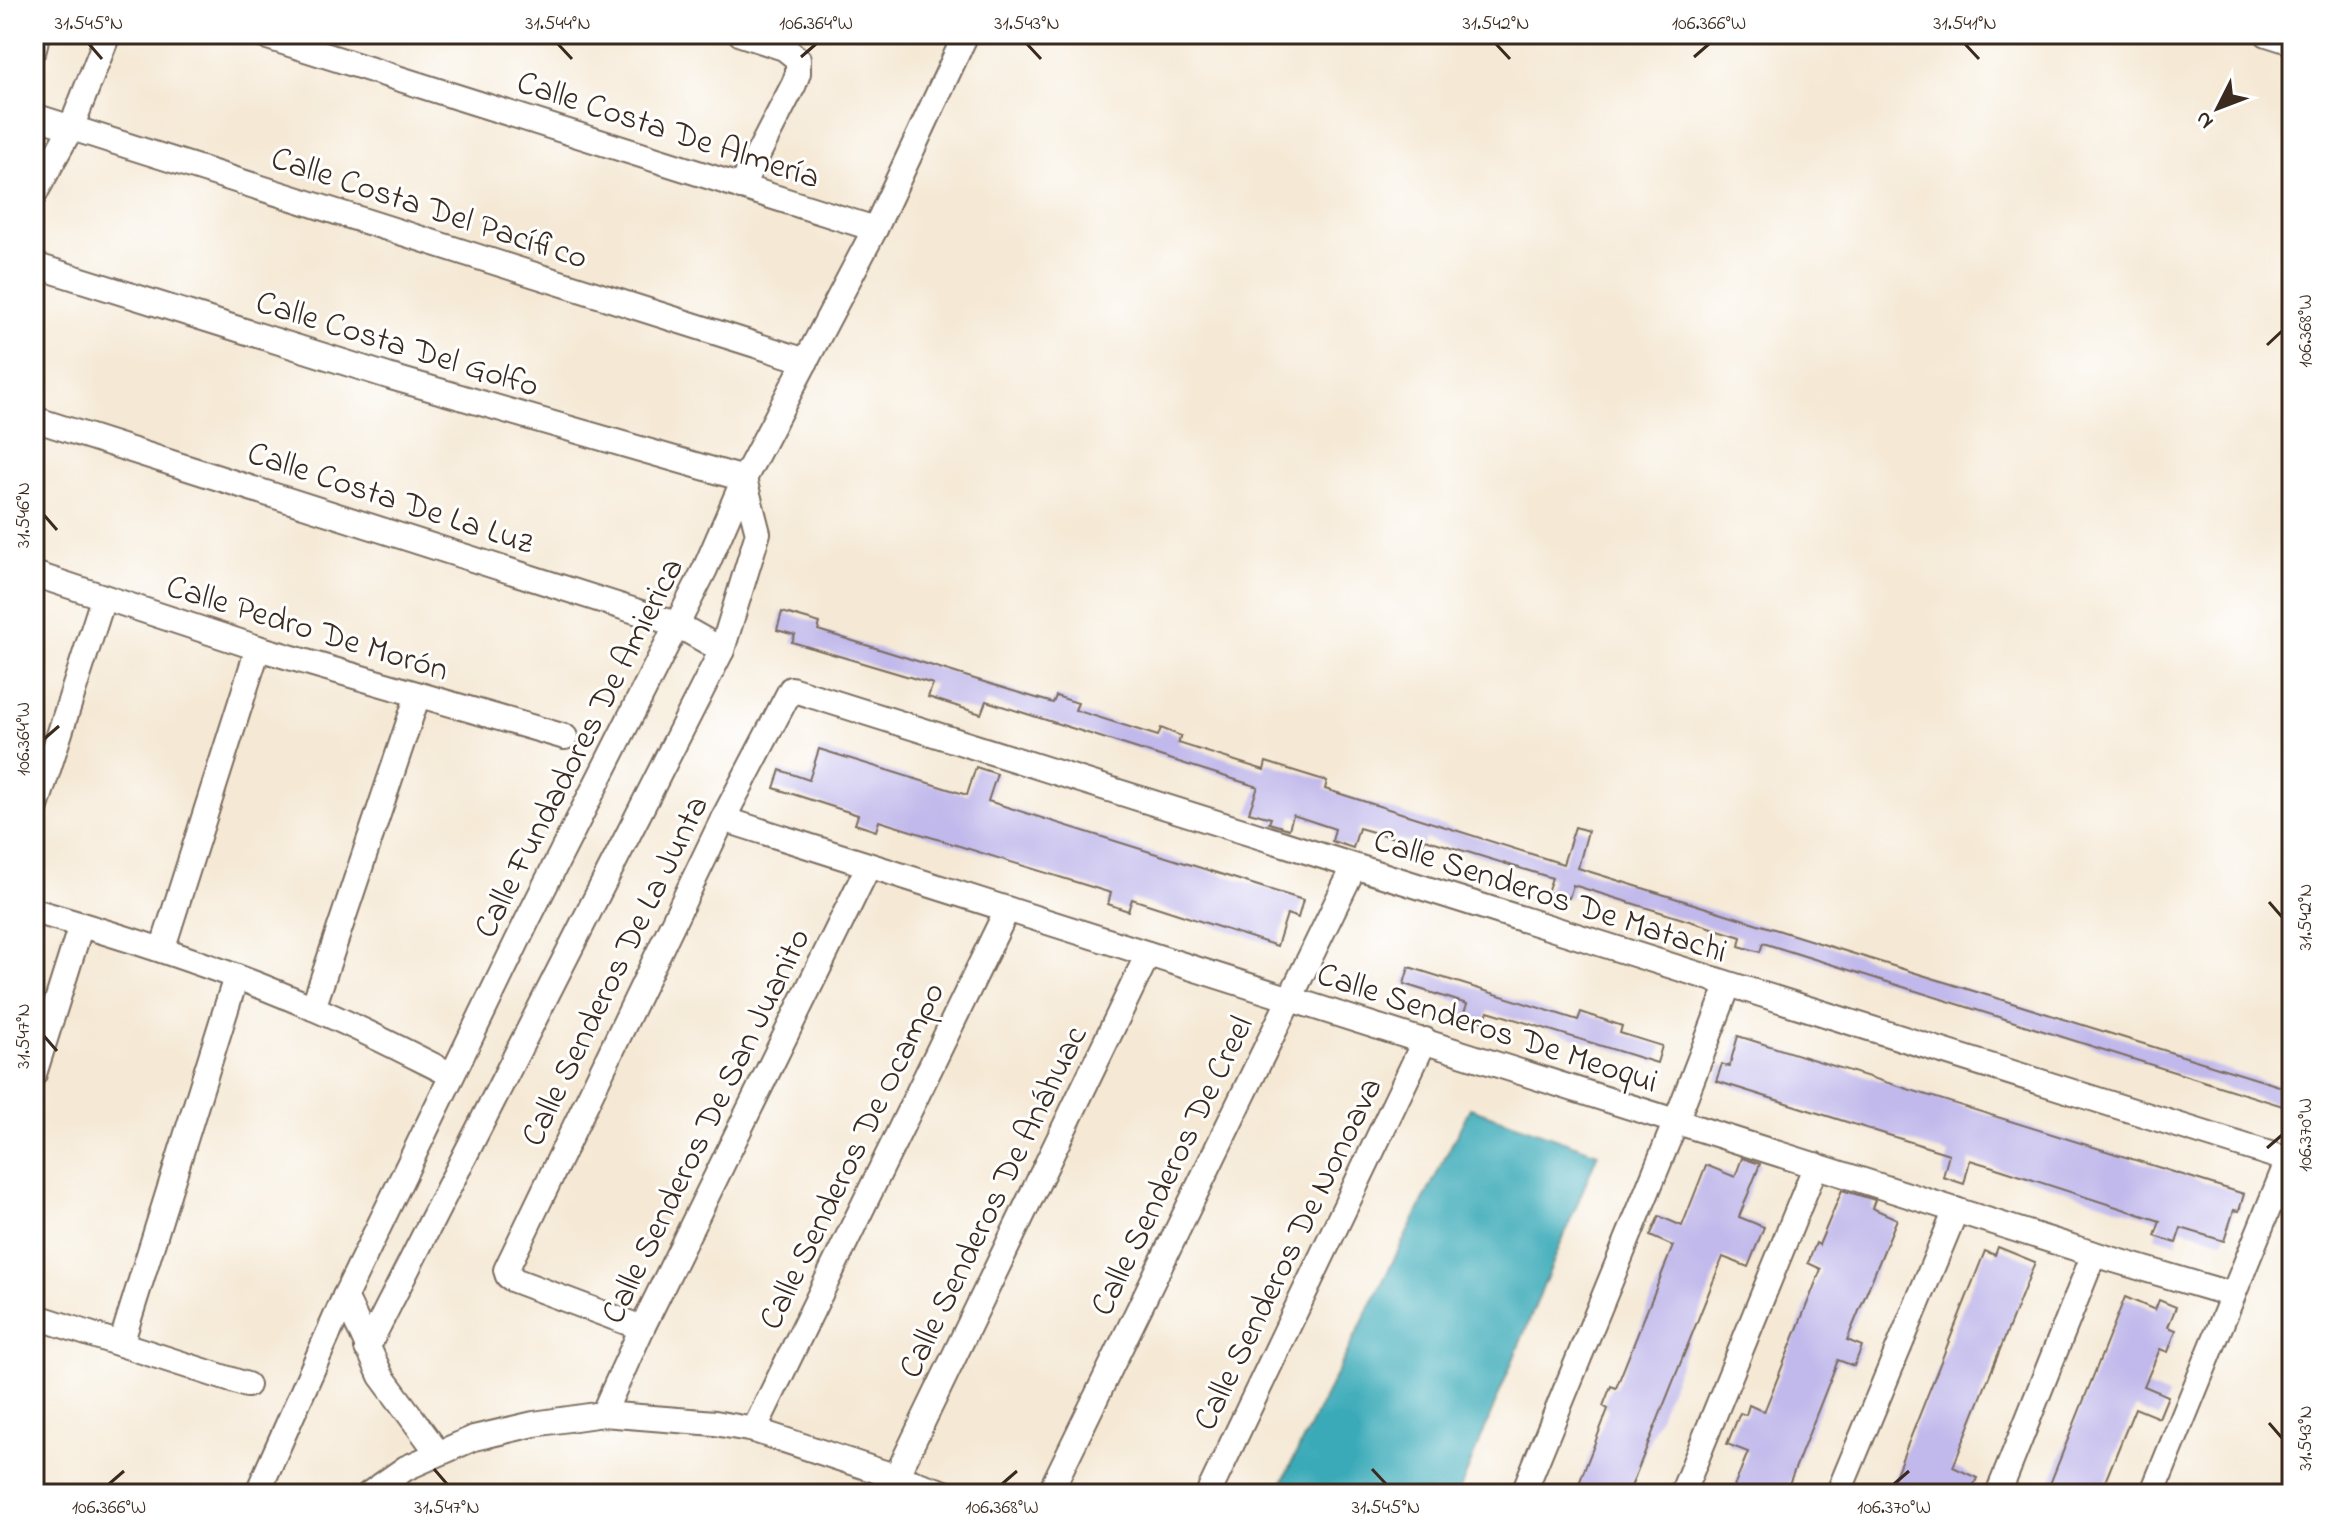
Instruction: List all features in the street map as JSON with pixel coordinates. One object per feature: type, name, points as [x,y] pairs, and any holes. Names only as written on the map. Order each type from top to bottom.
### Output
[{"type":"street","points":[[34,49],[37,34]]},
{"type":"street","points":[[34,195],[71,128],[108,34]]},
{"type":"street","name":"Calle Costa De Almería","points":[[258,34],[875,229]]},
{"type":"street","points":[[741,34],[784,48],[798,59],[799,66],[794,84],[741,187]]},
{"type":"street","name":"Calle Fundadores De Amierica","points":[[257,1494],[345,1296],[452,1075],[705,569],[744,479],[875,229],[966,34]]},
{"type":"street","points":[[2267,34],[2292,42]]},
{"type":"street","name":"Calle Costa Del Pacífico","points":[[34,116],[806,361]]},
{"type":"street","name":"Calle Costa Del Golfo","points":[[34,265],[391,377],[744,479]]},
{"type":"street","name":"Calle Costa De La Luz","points":[[34,419],[676,624],[722,650]]},
{"type":"street","points":[[367,1348],[722,650],[758,533],[744,479]]},
{"type":"street","name":"Calle Pedro De Morón","points":[[34,574],[258,648],[565,737]]},
{"type":"street","points":[[34,813],[103,599]]},
{"type":"street","points":[[162,950],[258,648]]},
{"type":"street","name":"Calle Senderos De La Junta","points":[[642,1328],[514,1280],[506,1273],[723,819],[791,689]]},
{"type":"street","name":"Calle Senderos De Matachi","points":[[791,689],[2290,1161]]},
{"type":"street","points":[[313,1008],[418,695]]},
{"type":"street","name":"Calle Senderos De Meoqui","points":[[723,819],[2094,1254],[2233,1295]]},
{"type":"street","name":"Calle Senderos De San Juanito","points":[[603,1414],[868,867]]},
{"type":"street","name":"Calle Senderos De Creel","points":[[1049,1494],[1354,867]]},
{"type":"street","name":"Calle Senderos De Ocampo","points":[[754,1430],[1007,910]]},
{"type":"street","points":[[34,911],[162,950],[236,977],[313,1008],[452,1075]]},
{"type":"street","points":[[34,1074],[81,925]]},
{"type":"street","name":"Calle Senderos De Anáhuac","points":[[896,1477],[1148,954]]},
{"type":"street","points":[[121,1344],[236,977]]},
{"type":"street","points":[[1523,1494],[1728,986]]},
{"type":"street","name":"Calle Senderos De Nonoava","points":[[1208,1494],[1425,1040]]},
{"type":"street","points":[[2152,1494],[2290,1161]]},
{"type":"street","points":[[1682,1494],[1816,1165]]},
{"type":"street","points":[[1838,1494],[1956,1210]]},
{"type":"street","points":[[1998,1494],[2094,1254]]},
{"type":"street","points":[[345,1296],[381,1376],[438,1453]]},
{"type":"street","points":[[34,1316],[247,1385]]},
{"type":"street","points":[[369,1494],[406,1468],[474,1438],[534,1424],[603,1414],[675,1418],[754,1430],[948,1494]]},
{"type":"water","points":[[1470,1108],[1598,1153],[1458,1494],[1276,1494]]},
{"type":"building","points":[[782,612],[820,623],[818,630],[1013,691],[1053,703],[1056,696],[1078,703],[1075,710],[1158,736],[1161,728],[1181,736],[1178,743],[1264,770],[1266,762],[1327,781],[1325,789],[1563,864],[1575,827],[1588,831],[1578,868],[2292,1090],[2292,1109],[1763,943],[1760,952],[1739,946],[1741,937],[1573,885],[1569,898],[1547,892],[1552,878],[1425,839],[1422,846],[1359,828],[1353,848],[1332,841],[1335,829],[1293,815],[1289,829],[1269,823],[1271,818],[1249,812],[1258,787],[986,701],[981,714],[928,697],[933,684],[792,642],[795,635],[777,630]]},
{"type":"building","points":[[819,749],[967,795],[976,767],[997,774],[988,801],[1303,900],[1298,918],[1287,914],[1277,946],[1132,899],[1128,911],[1108,904],[1111,893],[879,821],[876,831],[855,824],[858,815],[774,788],[780,770],[809,780]]},
{"type":"building","points":[[1409,967],[1578,1020],[1581,1012],[1622,1026],[1620,1033],[1662,1046],[1657,1063],[1488,1011],[1484,1022],[1463,1016],[1467,1004],[1404,984]]},
{"type":"building","points":[[1738,1036],[2244,1194],[2239,1211],[2234,1210],[2224,1241],[2181,1228],[2176,1243],[2155,1236],[2160,1221],[1970,1160],[1964,1184],[1943,1177],[1949,1154],[1716,1081],[1722,1064],[1729,1067]]},
{"type":"building","points":[[1742,1158],[1760,1164],[1739,1217],[1764,1227],[1748,1267],[1723,1257],[1628,1494],[1575,1494],[1608,1409],[1603,1406],[1611,1386],[1616,1388],[1673,1246],[1650,1236],[1659,1216],[1682,1226],[1706,1165],[1735,1177]]},
{"type":"building","points":[[1842,1190],[1875,1200],[1872,1208],[1897,1219],[1847,1340],[1862,1346],[1854,1366],[1838,1360],[1785,1494],[1731,1494],[1748,1452],[1727,1444],[1740,1413],[1746,1415],[1749,1405],[1764,1412],[1821,1269],[1808,1263]]},
{"type":"building","points":[[1998,1247],[2035,1262],[1953,1467],[1977,1478],[1970,1494],[1958,1494],[1944,1488],[1942,1494],[1888,1494],[1985,1251],[1995,1255]]},
{"type":"building","points":[[2125,1297],[2155,1310],[2159,1300],[2176,1307],[2168,1327],[2176,1330],[2168,1352],[2160,1349],[2144,1386],[2168,1396],[2159,1418],[2135,1408],[2100,1494],[2046,1494]]}]
